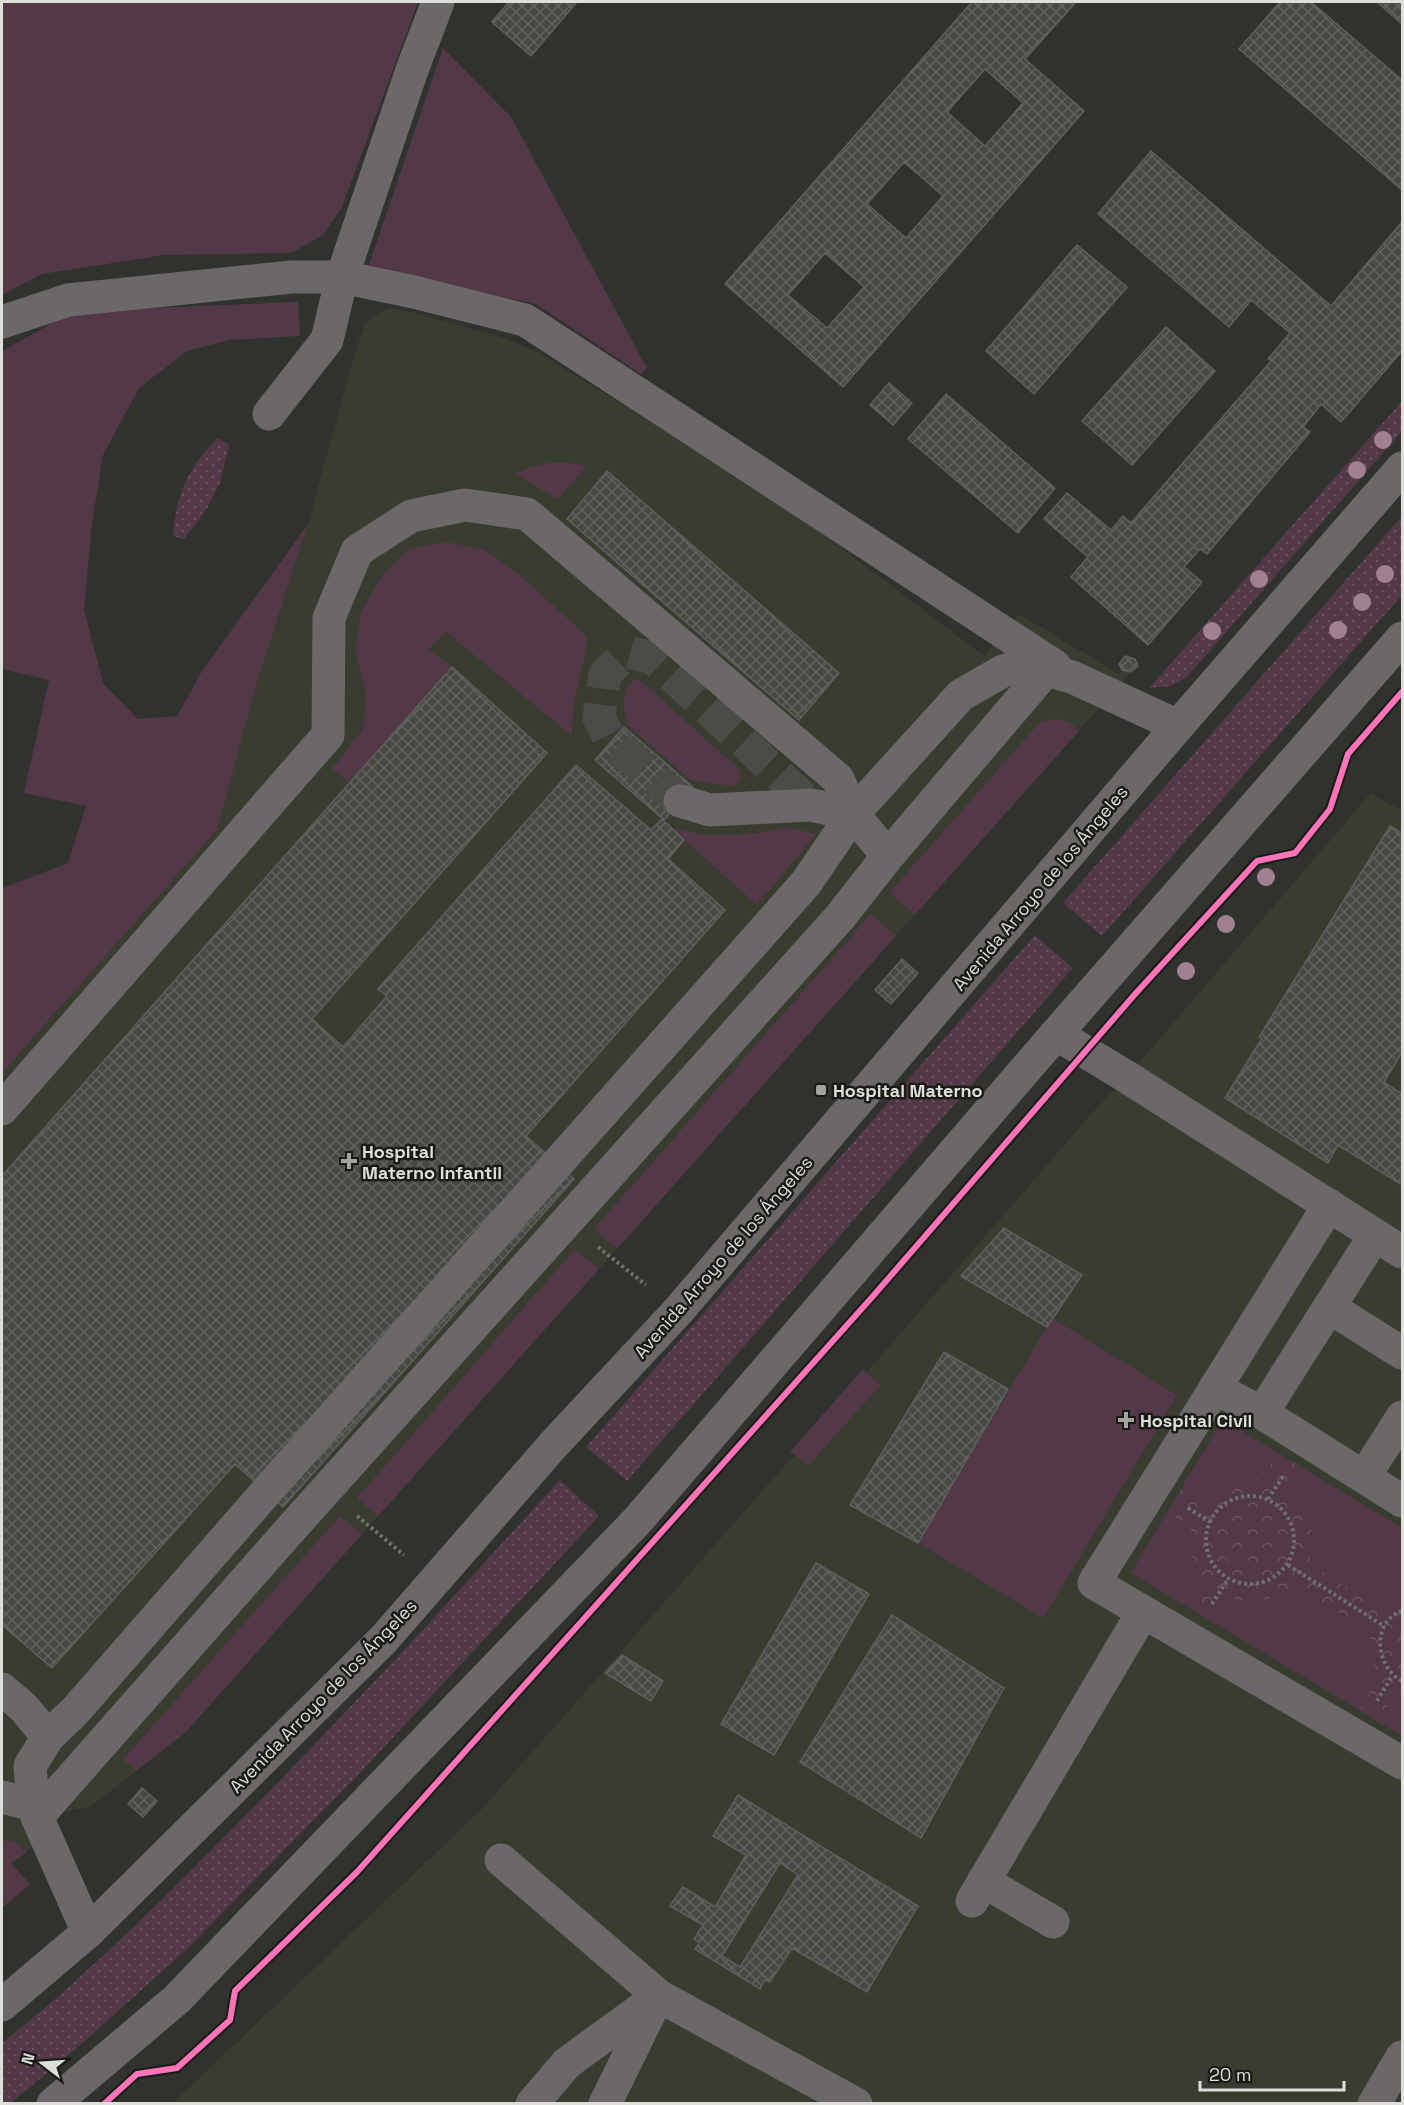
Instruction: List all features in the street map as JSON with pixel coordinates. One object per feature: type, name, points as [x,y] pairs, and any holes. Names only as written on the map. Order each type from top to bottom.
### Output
[{"type":"main road","points":[[269,414],[327,340],[342,277],[412,70],[438,2]]},
{"type":"main road","points":[[2,322],[68,300],[291,277],[342,277],[414,292],[525,320],[1059,674]]},
{"type":"main road","name":"Avenida Arroyo de los Ángeles","points":[[2,2005],[88,1932],[383,1640],[554,1444],[678,1311],[1178,726],[1402,468]]},
{"type":"main road","points":[[2,1109],[328,735],[329,618],[357,551],[411,516],[465,505],[527,514],[838,779],[853,814],[888,856]]},
{"type":"main road","points":[[53,2103],[177,1999],[638,1521],[1056,1034],[1402,638]]},
{"type":"main road","points":[[88,1932],[35,1811],[30,1766],[48,1737],[76,1710],[266,1492],[806,883],[853,814],[961,695],[1003,671],[1025,664],[1059,674],[1178,726]]},
{"type":"main road","points":[[35,1811],[832,926],[888,856],[1059,674]]},
{"type":"main road","points":[[680,801],[710,810],[811,805],[853,814]]},
{"type":"main road","points":[[1056,1034],[1402,1252]]},
{"type":"main road","points":[[1329,1205],[1094,1583],[1402,1763]]},
{"type":"main road","points":[[1262,1413],[1375,1235]]},
{"type":"main road","points":[[1329,1307],[1402,1353]]},
{"type":"main road","points":[[1215,1388],[1262,1413],[1402,1501]]},
{"type":"main road","points":[[1364,1477],[1402,1417]]},
{"type":"main road","points":[[1053,1922],[977,1891],[1143,1612]]},
{"type":"main road","points":[[2,1689],[24,1708],[48,1737]]},
{"type":"main road","points":[[2,1797],[35,1811]]},
{"type":"main road","points":[[501,1860],[658,1996],[856,2103]]},
{"type":"main road","points":[[532,2103],[567,2064],[658,1996]]},
{"type":"main road","points":[[605,2103],[658,1996]]},
{"type":"main road","points":[[1374,2103],[1402,2057]]},
{"type":"path","points":[[1251,1496],[1269,1499],[1282,1509],[1292,1524],[1294,1542],[1288,1565],[1278,1576],[1260,1584],[1244,1585],[1228,1580],[1212,1562],[1205,1538],[1210,1522],[1219,1508],[1235,1498],[1251,1496]]},
{"type":"path","points":[[1288,1565],[1384,1626]]},
{"type":"path","points":[[1402,1611],[1384,1626],[1380,1642],[1382,1659],[1392,1676],[1402,1681]]},
{"type":"shaded area","name":"Hospital Materno Infantil","points":[[389,308],[508,339],[537,352],[819,531],[984,656],[1019,614],[1119,674],[1122,670],[1131,672],[186,1732],[90,1807],[59,1813],[27,1852],[2,1871],[2,1073],[216,830],[256,686],[308,524],[354,356],[365,324],[375,315]]},
{"type":"shaded area","name":"Hospital Civil","points":[[1371,793],[1402,811],[1402,2103],[172,2104],[482,1809],[795,1454],[809,1465],[881,1385],[867,1372],[1094,1111],[1127,1077]]},
{"type":"green space","points":[[2,2],[418,2],[342,207],[323,235],[291,253],[164,255],[42,274],[2,295]]},
{"type":"green space","points":[[443,48],[511,117],[647,368],[641,374],[536,304],[368,268]]},
{"type":"green space","points":[[298,302],[300,336],[229,340],[187,351],[139,388],[103,455],[92,523],[84,609],[103,683],[138,719],[177,716],[202,671],[308,524],[256,686],[217,830],[2,1073],[3,888],[68,863],[86,806],[24,793],[49,680],[2,669],[2,351],[74,311]]},
{"type":"green space","points":[[1402,401],[1402,431],[1186,678],[1171,686],[1149,688]]},
{"type":"green space","points":[[218,438],[229,445],[220,483],[205,512],[184,539],[173,536],[177,507],[185,482],[199,460]]},
{"type":"green space","points":[[548,463],[587,466],[558,499],[515,474]]},
{"type":"green space","points":[[1402,516],[1402,595],[1102,936],[1063,903]]},
{"type":"green space","points":[[445,542],[484,549],[523,578],[587,636],[573,708],[572,736],[446,632],[429,649],[452,667],[349,783],[332,769],[363,729],[366,693],[355,649],[361,612],[382,576],[409,549]]},
{"type":"green space","points":[[635,679],[641,681],[739,769],[741,778],[739,783],[732,786],[690,780],[628,725],[624,700],[627,688]]},
{"type":"green space","points":[[1055,719],[1069,722],[1079,731],[915,915],[889,893],[1040,722]]},
{"type":"green space","points":[[670,827],[698,834],[759,833],[786,827],[816,834],[757,905]]},
{"type":"green space","points":[[871,914],[896,936],[617,1249],[594,1229]]},
{"type":"green space","points":[[1035,935],[1073,968],[627,1481],[586,1447]]},
{"type":"green space","points":[[575,1249],[599,1269],[378,1516],[357,1498]]},
{"type":"green space","points":[[1052,1318],[1177,1395],[1043,1618],[918,1543]]},
{"type":"green space","points":[[863,1369],[881,1385],[809,1465],[790,1452]]},
{"type":"green space","points":[[1223,1420],[1402,1528],[1402,1736],[1131,1573]]},
{"type":"green space","points":[[1223,1420],[1278,1453],[1262,1479],[1232,1483],[1206,1498],[1183,1485]]},
{"type":"green space","points":[[1305,1469],[1402,1528],[1402,1599],[1384,1609],[1309,1564],[1312,1534],[1308,1518],[1291,1493]]},
{"type":"green space","points":[[560,1480],[599,1516],[358,1775],[188,1948],[78,2047],[11,2103],[2,2103],[2,2043],[95,1964],[211,1850],[362,1695]]},
{"type":"green space","points":[[1167,1513],[1191,1525],[1192,1554],[1203,1580],[1187,1607],[1131,1573]]},
{"type":"green space","points":[[340,1516],[362,1534],[186,1732],[136,1771],[123,1759]]},
{"type":"green space","points":[[1292,1587],[1371,1630],[1370,1655],[1379,1678],[1359,1710],[1213,1622],[1228,1598],[1245,1601],[1261,1600]]},
{"type":"green space","points":[[1396,1692],[1402,1694],[1402,1736],[1377,1721]]},
{"type":"green space","points":[[2,1839],[15,1842],[27,1852],[11,1863],[30,1884],[2,1908]]},
{"type":"building","points":[[509,2],[577,2],[531,56],[492,22]]},
{"type":"building","points":[[972,2],[1076,2],[1025,59],[1084,111],[843,387],[725,284]],"holes":[[[985,69],[1023,103],[985,146],[947,112]],[[904,162],[943,196],[906,238],[867,204]],[[825,253],[864,287],[827,328],[788,295]]]},
{"type":"building","points":[[1280,2],[1311,2],[1402,80],[1402,190],[1239,49]]},
{"type":"building","points":[[1377,2],[1402,2],[1402,24]]},
{"type":"building","points":[[1151,151],[1331,306],[1402,222],[1402,351],[1341,422],[1321,404],[1303,427],[1310,432],[1207,554],[1200,549],[1184,567],[1202,582],[1148,645],[1071,577],[1088,557],[1044,519],[1067,493],[1111,530],[1123,516],[1131,523],[1271,361],[1268,359],[1290,333],[1251,300],[1229,327],[1098,214]]},
{"type":"building","points":[[1077,245],[1127,287],[1034,394],[986,351]]},
{"type":"building","points":[[1166,327],[1215,371],[1132,465],[1082,421]]},
{"type":"building","points":[[889,383],[912,403],[893,425],[870,405]]},
{"type":"building","points":[[946,394],[1055,488],[1018,533],[908,439]]},
{"type":"building","points":[[607,471],[839,673],[799,720],[567,519]]},
{"type":"building","points":[[1125,656],[1135,659],[1138,666],[1131,672],[1122,670],[1119,664]]},
{"type":"building","points":[[452,667],[547,753],[312,1019],[343,1047],[387,996],[378,989],[576,765],[651,830],[662,819],[684,840],[668,859],[725,910],[526,1136],[574,1179],[283,1507],[235,1464],[52,1668],[2,1625],[2,1176]]},
{"type":"building","points":[[624,727],[693,787],[664,820],[595,760]]},
{"type":"building","points":[[1390,826],[1402,833],[1402,1052],[1384,1082],[1402,1094],[1402,1185],[1338,1145],[1328,1163],[1225,1098],[1262,1038],[1259,1037]]},
{"type":"building","points":[[902,959],[918,973],[891,1004],[875,990]]},
{"type":"building","points":[[1004,1228],[1082,1275],[1047,1327],[961,1276]]},
{"type":"building","points":[[944,1352],[1008,1389],[918,1543],[850,1505]]},
{"type":"building","points":[[816,1563],[869,1594],[774,1755],[721,1724]]},
{"type":"building","points":[[892,1615],[1004,1688],[921,1838],[800,1762]]},
{"type":"building","points":[[622,1655],[663,1681],[651,1701],[605,1673]]},
{"type":"building","points":[[142,1788],[157,1801],[143,1817],[128,1804]]},
{"type":"building","points":[[738,1795],[918,1906],[867,1992],[792,1948],[770,1982],[765,1980],[760,1989],[695,1949],[699,1943],[694,1939],[703,1925],[670,1906],[683,1887],[715,1907],[746,1855],[713,1836]],"holes":[[[780,1863],[798,1875],[740,1967],[722,1956]]]},
{"type":"tunnel","points":[[680,801],[611,741],[599,718],[605,674],[628,652],[653,658],[811,805]]},
{"type":"cycle path","points":[[104,2104],[137,2074],[177,2068],[230,2020],[235,1991],[357,1872],[874,1295],[1136,993],[1257,861],[1295,853],[1330,809],[1348,754],[1402,692]]},
{"type":"place","name":"Hospital Materno","points":[[821,1090]]},
{"type":"place","name":"Hospital Materno Infantil","points":[[349,1161]]},
{"type":"place","name":"Hospital Civil","points":[[1126,1420]]}]
